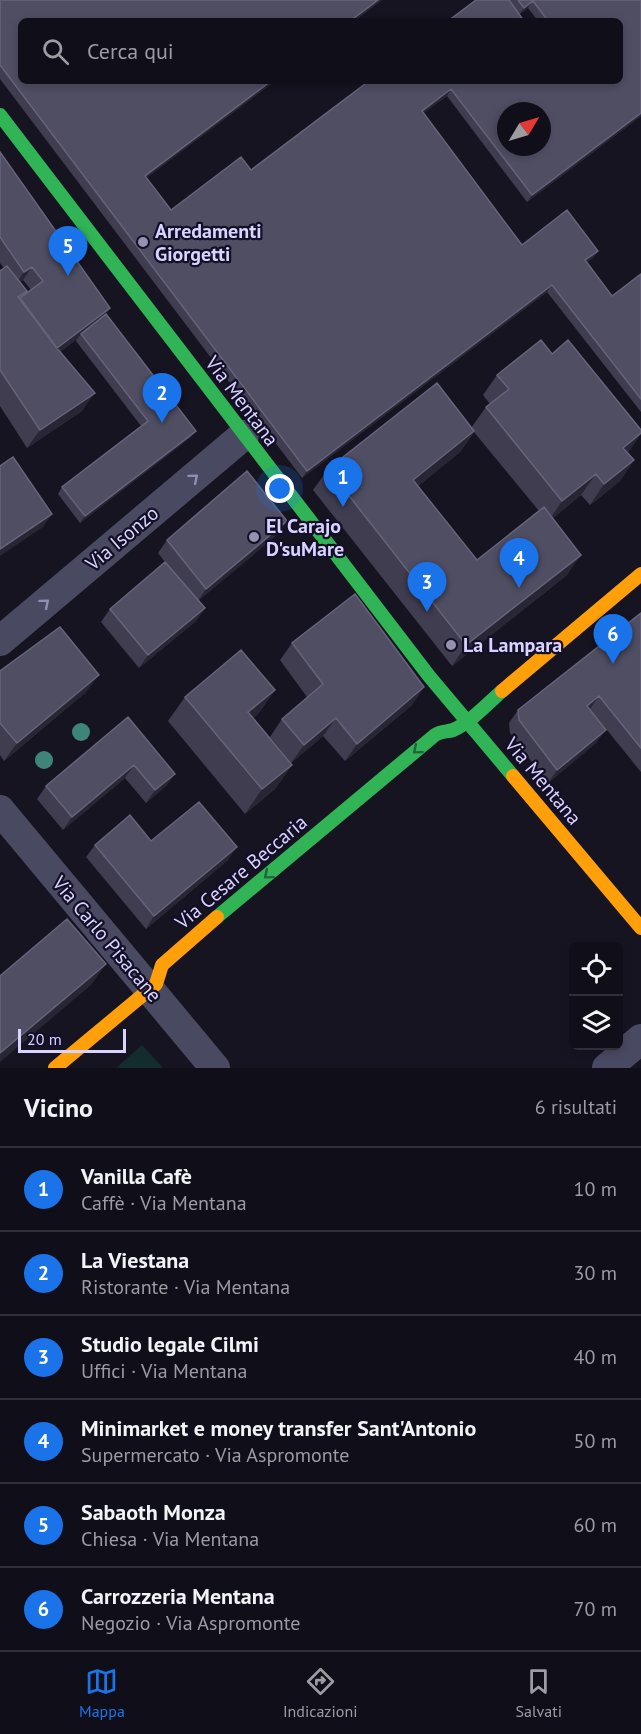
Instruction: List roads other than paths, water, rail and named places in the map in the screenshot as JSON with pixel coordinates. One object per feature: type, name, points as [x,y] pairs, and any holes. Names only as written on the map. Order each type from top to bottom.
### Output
[{"type":"street","name":"Via Mentana","points":[[0,115],[429,676],[641,928]]},
{"type":"street","name":"Via Isonzo","points":[[0,641],[244,435]]},
{"type":"street","name":"Via Cesare Beccaria","points":[[56,1068],[156,984],[162,965],[170,957],[435,735],[442,730],[451,731],[466,721],[641,574]]},
{"type":"street","name":"Via Carlo Pisacane","points":[[0,810],[215,1068]]},
{"type":"street","points":[[607,1068],[641,1039]]},
{"type":"place","name":"Arredamenti Giorgetti","points":[[143,242]]},
{"type":"place","name":"Sabaoth Monza","points":[[68,276]]},
{"type":"place","name":"La Viestana","points":[[162,423]]},
{"type":"place","name":"Vanilla Cafè","points":[[343,507]]},
{"type":"place","name":"El Carajo D'suMare","points":[[254,537]]},
{"type":"place","name":"Minimarket e money transfer Sant'Antonio","points":[[519,588]]},
{"type":"place","name":"Studio legale Cilmi","points":[[427,612]]},
{"type":"place","name":"La Lampara","points":[[451,645]]},
{"type":"place","name":"Carrozzeria Mentana","points":[[613,664]]}]
